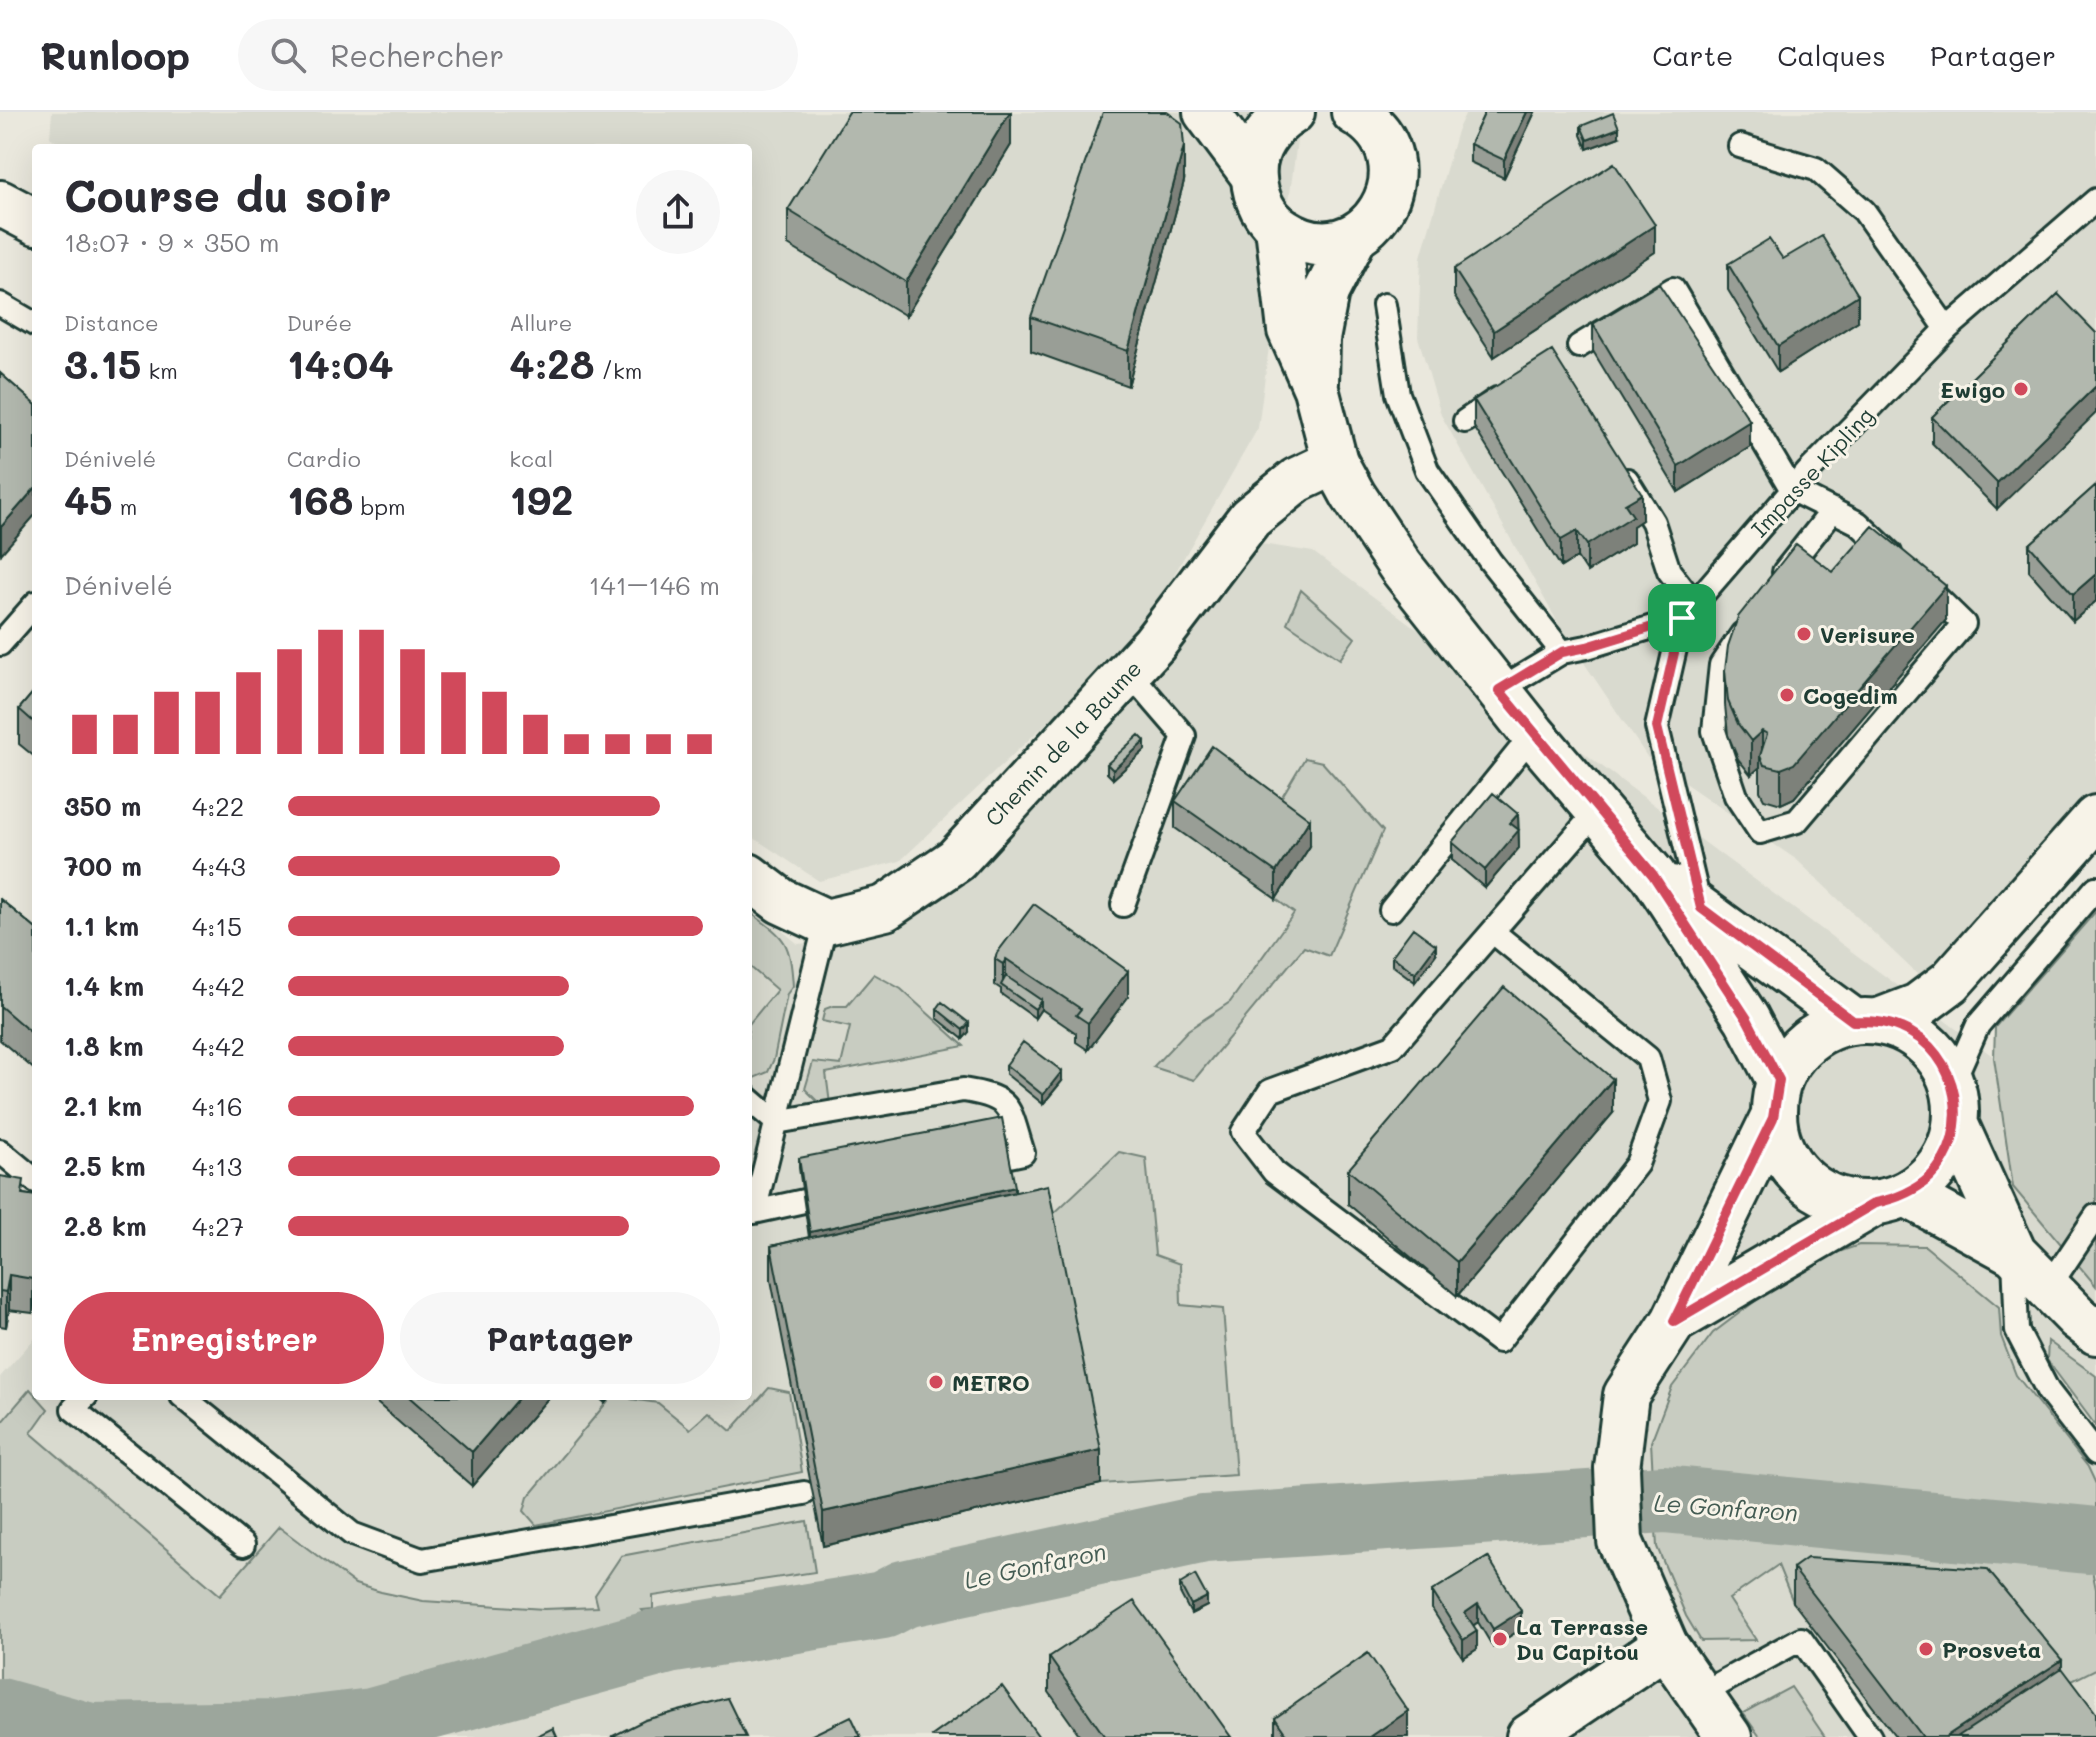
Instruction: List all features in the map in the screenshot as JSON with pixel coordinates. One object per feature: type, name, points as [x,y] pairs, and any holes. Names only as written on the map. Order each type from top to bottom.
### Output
[{"type":"main road","points":[[1206,112],[1253,175],[1261,204],[1278,227],[1295,238],[1315,243],[1336,243],[1355,236],[1374,221],[1387,201],[1393,178],[1390,154],[1372,119]]},
{"type":"main road","points":[[1253,175],[1263,138],[1275,123],[1292,112]]},
{"type":"main road","points":[[0,203],[32,220]]},
{"type":"main road","points":[[1278,227],[1290,330],[1316,389],[1335,462],[1353,495],[1401,567],[1533,734],[1653,875],[1747,1019],[1776,1099],[1780,1147],[1795,1172],[1817,1191],[1845,1202],[1890,1199],[2014,1253]]},
{"type":"main road","points":[[1316,389],[1317,339],[1326,292],[1355,236]]},
{"type":"main road","name":"Chemin de la Baume","points":[[826,922],[885,908],[956,860],[1154,644],[1250,518],[1297,480],[1335,462]]},
{"type":"main road","points":[[1729,1737],[1665,1645],[1620,1541],[1617,1468],[1626,1395],[1674,1321],[1776,1099],[1791,1058],[1808,1040],[1829,1028],[1918,1006],[1950,982],[2096,818]]},
{"type":"main road","points":[[1653,875],[1866,1021],[1903,1028],[1924,1041],[1942,1061],[1954,1104],[2014,1253],[2096,1332]]},
{"type":"main road","points":[[752,879],[781,901],[826,922]]},
{"type":"main road","points":[[1674,1321],[1930,1177],[1947,1153],[1954,1104]]},
{"type":"main road","points":[[1529,1737],[1665,1645]]},
{"type":"lane","points":[[1740,146],[1816,169],[1864,211],[1947,329]]},
{"type":"lane","name":"Impasse Kipling","points":[[1688,610],[1792,490],[1947,329],[2096,200]]},
{"type":"lane","points":[[1579,346],[1673,289],[1792,490],[1858,523],[1964,624],[1797,821],[1760,832],[1736,796],[1714,731],[1721,665],[1757,612]]},
{"type":"lane","points":[[0,304],[32,323]]},
{"type":"lane","points":[[1384,305],[1398,394],[1427,470],[1490,561],[1562,652]]},
{"type":"lane","points":[[1465,421],[1516,387]]},
{"type":"lane","points":[[1612,456],[1653,522],[1669,571],[1688,610],[1657,727],[1701,908]]},
{"type":"lane","points":[[1774,585],[1833,510]]},
{"type":"lane","points":[[0,644],[32,608]]},
{"type":"lane","points":[[1499,690],[1562,652],[1587,647],[1688,610]]},
{"type":"lane","points":[[1123,905],[1184,736],[1128,671]]},
{"type":"lane","points":[[1391,910],[1533,734]]},
{"type":"lane","points":[[1493,932],[1648,1058],[1660,1101],[1637,1164],[1499,1341],[1274,1172],[1243,1132],[1270,1091],[1393,1046],[1598,810]]},
{"type":"lane","points":[[1954,1104],[1978,1025],[2096,888]]},
{"type":"lane","points":[[752,1206],[826,922]]},
{"type":"lane","points":[[776,1122],[963,1090],[993,1095],[1009,1108],[1023,1153],[963,1166]]},
{"type":"lane","points":[[752,1101],[776,1122]]},
{"type":"lane","points":[[0,1151],[32,1178]]},
{"type":"lane","points":[[752,1210],[858,1189]]},
{"type":"lane","points":[[2048,1288],[2096,1216]]},
{"type":"lane","points":[[2014,1253],[2017,1331],[2048,1391],[2096,1453]]},
{"type":"lane","points":[[82,1400],[73,1409],[243,1545]]},
{"type":"lane","points":[[187,1400],[352,1534],[422,1560],[804,1493]]},
{"type":"lane","points":[[1699,1695],[1801,1639],[1870,1737]]},
{"type":"shaded area","points":[[52,112],[1301,112],[1258,428],[1139,636],[900,861],[819,881],[752,837],[752,144],[59,144],[50,137]]},
{"type":"shaded area","points":[[1466,112],[2096,112],[2096,803],[1936,992],[1797,860],[1648,758],[1562,630],[1441,415],[1418,337],[1421,257],[1457,131]]},
{"type":"shaded area","points":[[1262,544],[1313,552],[1994,1057],[1995,1027],[2096,911],[2096,1737],[0,1737],[0,1377],[32,1341],[32,1400],[752,1400],[752,905],[798,944],[873,936],[924,907],[1256,548],[1259,550]]},
{"type":"shaded area","points":[[1301,590],[1355,638],[1340,659],[1287,623]]},
{"type":"shaded area","points":[[1305,758],[1322,762],[1383,831],[1329,956],[1304,947],[1194,1080],[1153,1067],[1188,1030],[1230,1002],[1294,913],[1276,899],[1310,846],[1271,815]]},
{"type":"shaded area","points":[[2096,911],[2096,1286],[2013,1187],[1994,1058],[1995,1027]]},
{"type":"shaded area","points":[[752,914],[783,941],[790,958],[793,986],[787,994],[774,1059],[768,1072],[754,1078],[752,1020],[777,990],[752,968]]},
{"type":"shaded area","points":[[874,974],[901,989],[964,1046],[826,1073],[830,1104],[818,1102],[805,1089],[813,1062],[841,1065],[850,1027],[822,1021],[825,1009],[847,1006]]},
{"type":"shaded area","points":[[1119,1152],[1146,1158],[1155,1255],[1180,1264],[1181,1305],[1223,1309],[1236,1475],[1101,1484],[1048,1219]]},
{"type":"shaded area","points":[[1859,1245],[1925,1246],[1999,1307],[2001,1336],[2016,1375],[2088,1467],[2096,1484],[2096,1540],[2092,1570],[2096,1589],[2096,1669],[2060,1687],[2005,1604],[1808,1593],[1793,1602],[1778,1565],[1729,1599],[1756,1640],[1701,1641],[1686,1616],[1657,1547],[1651,1442],[1672,1387],[1713,1333],[1804,1264]]},
{"type":"shaded area","points":[[2048,1341],[2096,1376],[2096,1426],[2047,1360]]},
{"type":"shaded area","points":[[769,1388],[789,1392],[802,1472],[536,1525],[524,1511],[528,1497],[609,1400],[658,1403],[690,1429],[709,1412],[731,1431]]},
{"type":"shaded area","points":[[30,1389],[32,1400],[40,1400],[48,1409],[31,1433],[220,1595],[279,1527],[355,1584],[423,1601],[544,1609],[598,1607],[595,1595],[621,1556],[807,1521],[815,1572],[653,1596],[653,1609],[642,1610],[659,1631],[357,1701],[76,1704],[0,1681],[0,1424]]},
{"type":"shaded area","points":[[1791,1687],[1825,1737],[1760,1737],[1743,1713]]},
{"type":"building","points":[[849,112],[1010,112],[906,282],[788,210]]},
{"type":"building","points":[[1103,112],[1167,112],[1182,123],[1184,146],[1128,351],[1031,317]]},
{"type":"building","points":[[1485,112],[1527,112],[1504,160],[1470,144]]},
{"type":"building","points":[[1613,113],[1619,128],[1587,140],[1581,126]]},
{"type":"building","points":[[1614,163],[1655,225],[1494,331],[1454,269]]},
{"type":"building","points":[[1822,236],[1858,295],[1778,346],[1728,264],[1769,239],[1783,259]]},
{"type":"building","points":[[1659,284],[1750,421],[1678,466],[1593,324]]},
{"type":"building","points":[[2058,294],[2096,333],[2096,386],[1997,483],[1932,417]]},
{"type":"building","points":[[1552,351],[1642,494],[1625,504],[1633,516],[1587,545],[1577,531],[1561,540],[1474,400]]},
{"type":"building","points":[[0,373],[32,401],[32,492],[0,526]]},
{"type":"building","points":[[2096,485],[2096,574],[2073,594],[2029,545]]},
{"type":"building","points":[[1873,526],[1946,586],[1794,764],[1781,769],[1764,765],[1760,756],[1767,734],[1762,731],[1751,741],[1738,724],[1728,701],[1725,670],[1728,646],[1738,617],[1796,544],[1833,572]]},
{"type":"building","points":[[32,694],[32,720],[19,709]]},
{"type":"building","points":[[1139,735],[1145,741],[1113,770],[1107,764]]},
{"type":"building","points":[[1212,746],[1310,819],[1276,872],[1175,801]]},
{"type":"building","points":[[1493,793],[1518,814],[1510,823],[1519,830],[1485,870],[1452,842]]},
{"type":"building","points":[[0,899],[32,926],[32,1034],[0,1006]]},
{"type":"building","points":[[1034,904],[1128,971],[1088,1023],[1076,1015],[1081,1009],[1006,959],[1003,964],[995,959]]},
{"type":"building","points":[[1413,928],[1436,945],[1415,973],[1392,956]]},
{"type":"building","points":[[1006,976],[1041,1000],[1035,1009],[1001,985]]},
{"type":"building","points":[[1504,987],[1613,1079],[1457,1262],[1348,1170]]},
{"type":"building","points":[[942,1002],[969,1023],[963,1030],[937,1009]]},
{"type":"building","points":[[1023,1042],[1062,1071],[1043,1095],[1006,1065]]},
{"type":"building","points":[[1002,1118],[1015,1187],[810,1232],[799,1158]]},
{"type":"building","points":[[0,1176],[24,1180],[22,1194],[32,1195],[32,1279],[9,1275],[6,1292],[0,1291]]},
{"type":"building","name":"METRO","points":[[1048,1185],[1101,1450],[823,1512],[771,1246]]},
{"type":"building","points":[[413,1400],[517,1400],[472,1452]]},
{"type":"building","points":[[1488,1557],[1521,1611],[1493,1629],[1478,1604],[1465,1613],[1477,1631],[1463,1640],[1432,1591]]},
{"type":"building","name":"Prosveta","points":[[1807,1558],[1987,1569],[2062,1660],[1945,1737],[1923,1737],[1793,1568]]},
{"type":"building","points":[[1195,1575],[1207,1597],[1191,1605],[1180,1584]]},
{"type":"building","points":[[1134,1601],[1231,1737],[1105,1737],[1049,1657]]},
{"type":"building","points":[[1368,1653],[1408,1711],[1370,1737],[1288,1737],[1275,1718]]},
{"type":"building","points":[[2062,1668],[2096,1713],[2096,1737],[1957,1737]]},
{"type":"building","points":[[1002,1686],[1039,1737],[932,1736]]},
{"type":"building","points":[[727,1698],[746,1737],[611,1737],[645,1720]]},
{"type":"building","points":[[851,1716],[861,1737],[808,1737]]},
{"type":"building","points":[[553,1728],[557,1737],[535,1737]]},
{"type":"waterway","name":"Le Gonfaron","points":[[0,1712],[90,1737],[274,1734],[372,1722],[668,1640],[883,1605],[904,1594],[1204,1529],[1664,1499],[2088,1540]]},
{"type":"place","name":"Ewigo","points":[[2021,389]]},
{"type":"place","name":"Verisure","points":[[1804,634]]},
{"type":"place","name":"Cogedim","points":[[1787,695]]},
{"type":"place","name":"METRO","points":[[936,1382]]},
{"type":"place","name":"La Terrasse Du Capitou","points":[[1500,1639]]},
{"type":"place","name":"Prosveta","points":[[1926,1649]]},
{"type":"route","points":[[1682,618],[1657,727],[1701,908],[1853,1021],[1879,1021],[1903,1028],[1924,1041],[1942,1061],[1957,1104],[1956,1125],[1947,1153],[1930,1177],[1906,1194],[1875,1203],[1674,1321],[1773,1118],[1779,1080],[1747,1019],[1653,875],[1499,690],[1562,652],[1682,618]]}]
